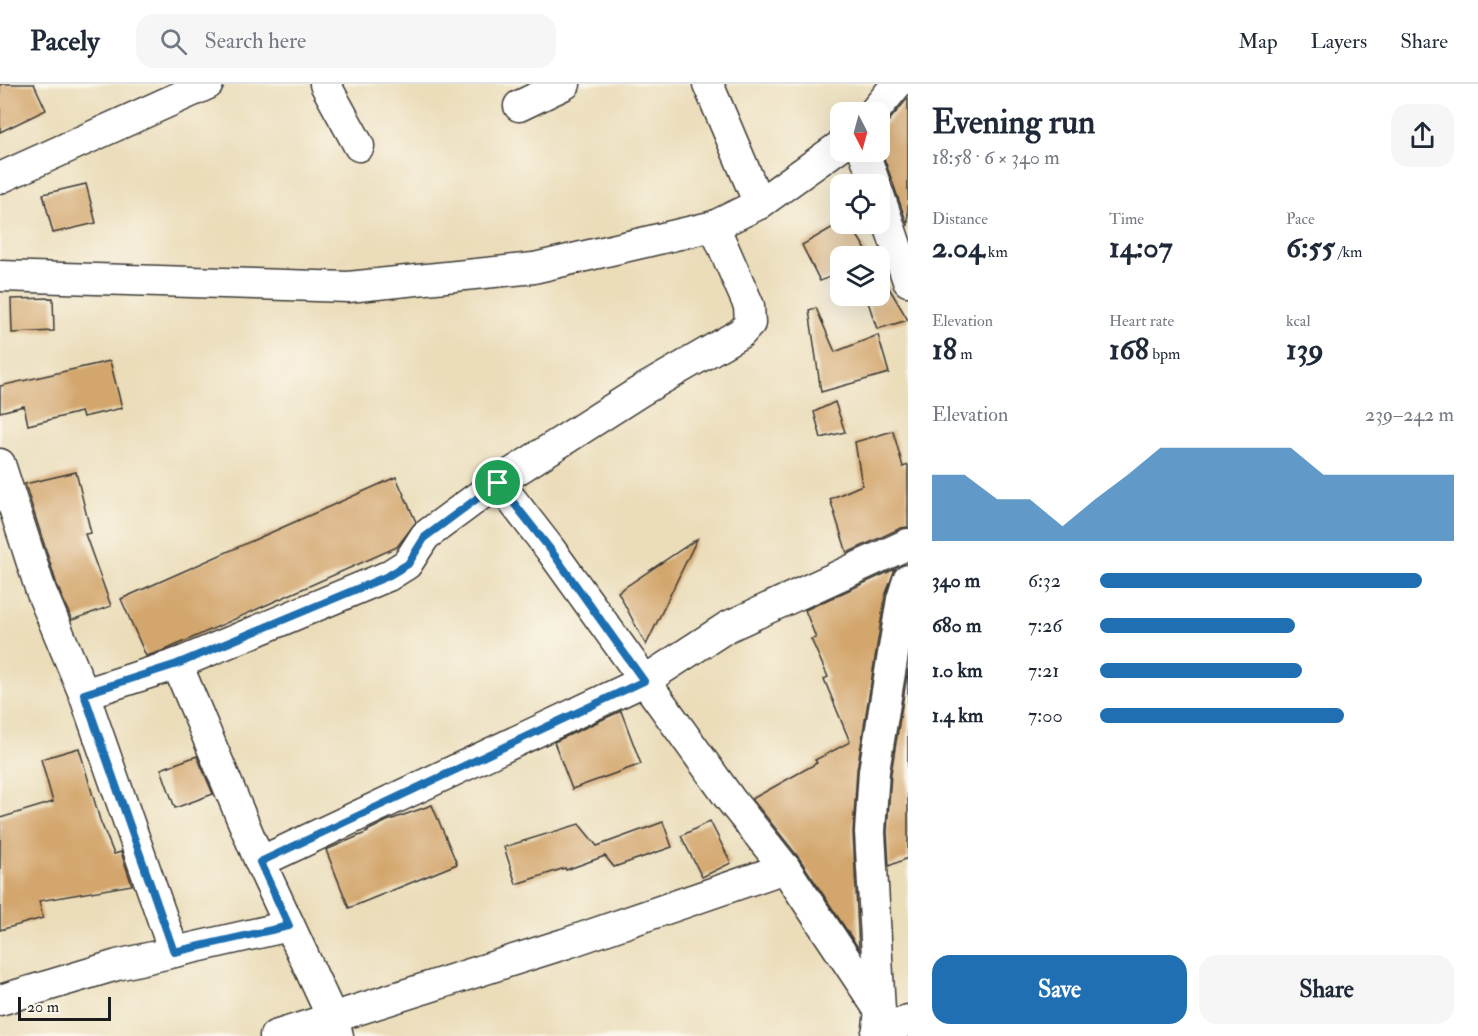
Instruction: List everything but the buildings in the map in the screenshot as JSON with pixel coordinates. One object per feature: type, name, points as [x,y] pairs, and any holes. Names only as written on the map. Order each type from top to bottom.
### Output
[{"type":"street","points":[[0,178],[208,84]]},
{"type":"street","points":[[325,84],[360,146]]},
{"type":"street","points":[[519,106],[565,84]]},
{"type":"street","points":[[708,84],[759,204]]},
{"type":"street","points":[[0,276],[348,287],[534,268],[714,226],[759,204],[830,153]]},
{"type":"street","points":[[84,694],[177,664],[388,576],[408,564],[425,537],[498,483],[639,392],[741,333],[750,323],[749,306],[714,226]]},
{"type":"street","points":[[890,228],[908,281]]},
{"type":"street","points":[[0,464],[40,591],[84,694],[174,952]]},
{"type":"street","points":[[498,483],[550,549],[730,799],[785,868],[878,1030]]},
{"type":"street","points":[[260,862],[644,681],[727,627],[908,544]]},
{"type":"street","points":[[878,1030],[870,832],[874,771],[902,599],[908,580]]},
{"type":"street","points":[[177,664],[260,862],[335,1027]]},
{"type":"street","points":[[275,1036],[335,1027],[564,944],[785,868]]},
{"type":"street","points":[[0,1000],[75,976],[289,926]]},
{"type":"street","points":[[878,1030],[908,1020]]},
{"type":"route","points":[[498,483],[550,549],[644,681],[260,862],[289,926],[174,952],[84,694],[177,664],[388,576],[408,564],[425,537],[498,483]]}]
